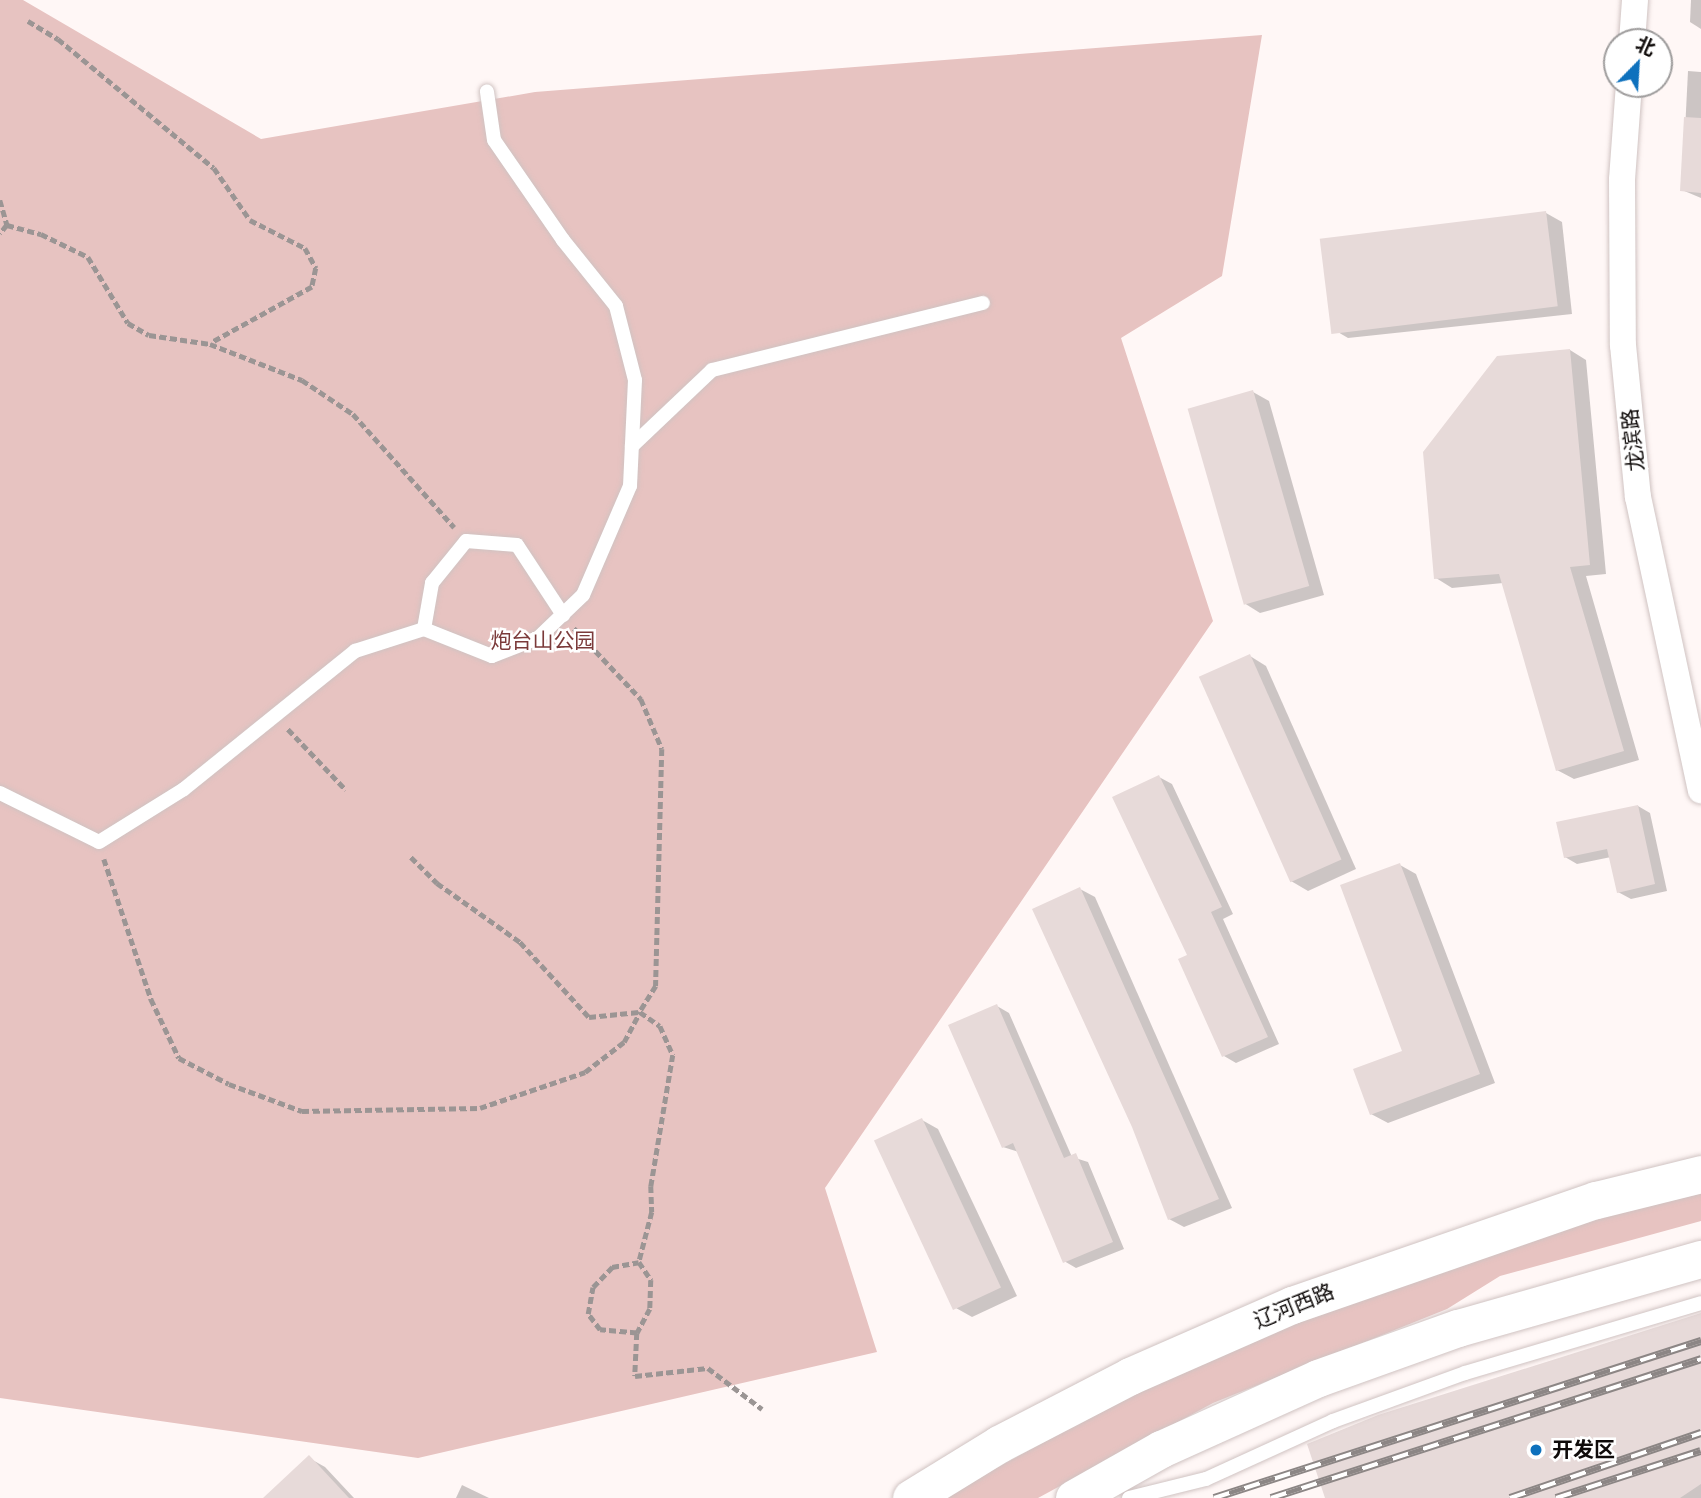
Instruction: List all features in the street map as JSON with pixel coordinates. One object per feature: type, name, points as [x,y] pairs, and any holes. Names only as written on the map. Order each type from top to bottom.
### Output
[{"type":"main road","name":"辽河西路","points":[[911,1498],[999,1444],[1130,1377],[1292,1305],[1596,1200],[1701,1174]]},
{"type":"main road","points":[[1074,1498],[1161,1449],[1318,1378],[1458,1328],[1701,1259]]},
{"type":"street","points":[[1633,28],[1635,0]]},
{"type":"street","name":"龙滨路","points":[[1628,98],[1622,180],[1623,345],[1637,483],[1701,790]]},
{"type":"lane","points":[[0,793],[99,842],[184,789],[355,652],[424,629],[492,656],[538,638],[583,595],[631,486],[635,380],[616,306],[563,240],[494,140],[487,92]]},
{"type":"lane","points":[[632,446],[712,370],[983,303]]},
{"type":"lane","points":[[424,629],[432,583],[466,541],[517,545],[563,615]]},
{"type":"lane","points":[[1129,1498],[1206,1479],[1333,1422],[1465,1373],[1701,1303]]},
{"type":"path","points":[[28,21],[58,39],[214,168],[250,220],[305,248],[316,268],[312,287],[210,344]]},
{"type":"path","points":[[0,200],[7,225]]},
{"type":"path","points":[[7,225],[41,234],[88,257],[128,323],[149,335],[210,344],[302,380],[353,414],[466,541]]},
{"type":"path","points":[[0,234],[7,225]]},
{"type":"path","points":[[99,842],[151,999],[178,1058],[229,1084],[302,1111],[480,1108],[585,1072],[624,1042],[656,986],[662,749],[641,699],[625,686],[563,615]]},
{"type":"path","points":[[275,716],[346,790]]},
{"type":"path","points":[[411,857],[437,883],[520,942],[589,1017],[640,1012],[660,1026],[673,1055],[651,1186],[652,1212],[639,1262],[651,1280],[651,1300],[650,1310],[637,1333],[635,1376],[708,1368],[762,1409]]},
{"type":"path","points":[[637,1333],[600,1330],[588,1314],[593,1287],[612,1267],[639,1262]]},
{"type":"green space","name":"炮台山公园","points":[[0,0],[23,0],[261,139],[535,92],[1262,35],[1222,276],[1121,338],[1213,621],[825,1188],[877,1352],[418,1458],[0,1398]]},
{"type":"green space","points":[[1701,1188],[1701,1221],[1500,1276],[1447,1309],[1213,1403],[1038,1498],[941,1498],[1127,1397],[1267,1333],[1488,1249]]},
{"type":"building","points":[[1684,117],[1701,118],[1701,193],[1680,191]]},
{"type":"building","points":[[1546,211],[1558,306],[1331,334],[1320,239]]},
{"type":"building","points":[[1570,349],[1590,565],[1570,567],[1624,751],[1556,771],[1499,574],[1434,579],[1423,452],[1497,356]]},
{"type":"building","points":[[1253,390],[1309,586],[1244,605],[1188,409]]},
{"type":"building","points":[[1250,654],[1342,860],[1290,882],[1199,677]]},
{"type":"building","points":[[1159,775],[1222,907],[1211,912],[1268,1037],[1222,1057],[1178,959],[1187,955],[1112,797]]},
{"type":"building","points":[[1638,805],[1655,884],[1617,893],[1607,849],[1564,858],[1556,822]]},
{"type":"building","points":[[1400,863],[1480,1074],[1370,1115],[1353,1069],[1402,1051],[1340,885]]},
{"type":"building","points":[[1080,887],[1219,1199],[1168,1220],[1132,1127],[1032,909]]},
{"type":"building","points":[[997,1004],[1064,1158],[1076,1153],[1113,1242],[1063,1263],[1013,1143],[1002,1148],[948,1025]]},
{"type":"building","points":[[922,1118],[1001,1287],[953,1310],[874,1140]]},
{"type":"building","points":[[1701,1313],[1701,1484],[1680,1498],[1325,1498],[1307,1444],[1378,1415]]},
{"type":"building","points":[[309,1455],[349,1498],[263,1498]]},
{"type":"railway","points":[[1214,1498],[1701,1341]]},
{"type":"railway","points":[[1271,1498],[1701,1359]]},
{"type":"railway","points":[[1510,1498],[1701,1433]]},
{"type":"railway","points":[[1556,1498],[1701,1451]]},
{"type":"place","name":"开发区","points":[[1536,1450]]}]
